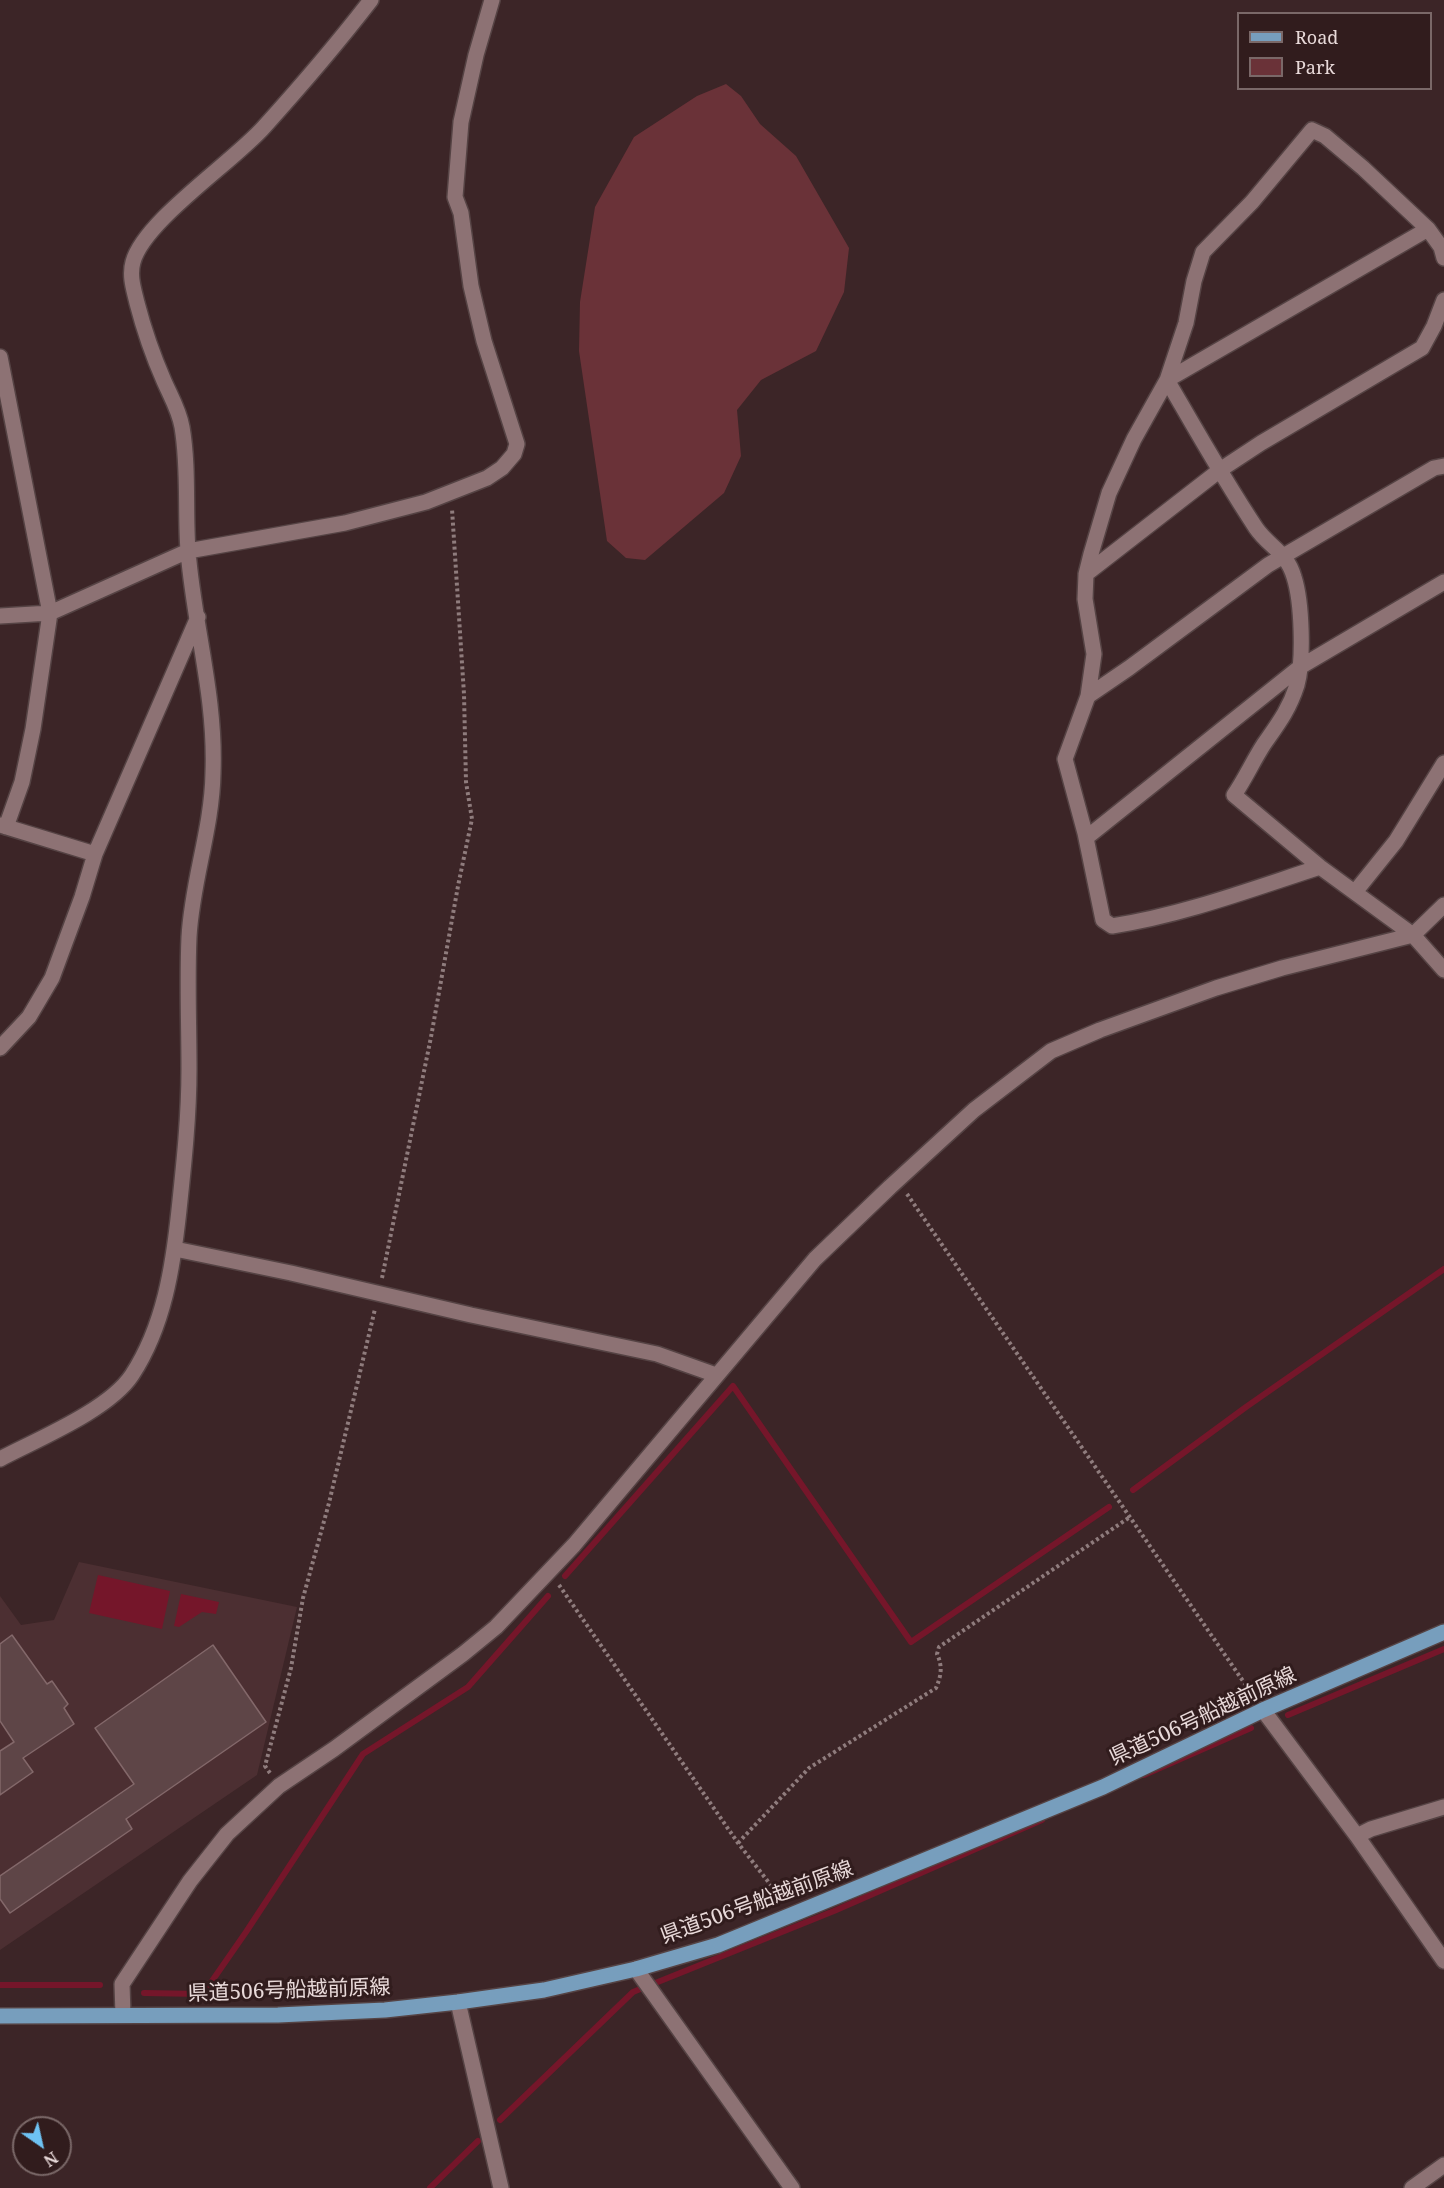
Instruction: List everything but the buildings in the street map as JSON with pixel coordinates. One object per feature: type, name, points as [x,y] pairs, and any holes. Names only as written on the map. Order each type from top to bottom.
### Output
[{"type":"main road","name":"県道506号船越前原線","points":[[0,2016],[278,2015],[385,2010],[544,1990],[636,1969],[718,1945],[1103,1787],[1263,1710],[1444,1632]]},
{"type":"street","points":[[0,1459],[87,1413],[109,1400],[121,1389],[132,1374],[157,1323],[175,1249],[187,1120],[189,933],[195,882],[210,816],[213,731],[188,551],[182,427],[176,403],[152,353],[142,322],[131,268],[141,243],[158,224],[264,128],[340,40],[371,0]]},
{"type":"street","points":[[0,616],[50,613],[188,551],[345,523],[426,502],[487,478],[514,454],[518,444],[484,341],[470,276],[461,213],[455,197],[461,122],[476,55],[492,0]]},
{"type":"street","points":[[1320,867],[1205,904],[1138,922],[1112,926],[1103,920],[1086,838],[1065,759],[1088,696],[1094,654],[1084,599],[1086,574],[1109,493],[1134,439],[1167,380],[1186,323],[1194,281],[1203,252],[1252,202],[1312,130],[1325,136],[1348,155],[1428,229],[1441,247],[1444,258]]},
{"type":"street","points":[[1167,380],[1428,229]]},
{"type":"street","points":[[1086,574],[1220,470],[1269,437],[1422,348],[1444,300]]},
{"type":"street","points":[[0,357],[50,613],[33,729],[22,782],[3,826],[94,854]]},
{"type":"street","points":[[1167,380],[1230,488],[1259,531],[1285,556],[1294,577],[1299,606],[1298,683],[1287,712],[1263,746],[1234,795],[1320,867],[1413,936],[1444,970]]},
{"type":"street","points":[[1088,696],[1130,668],[1268,565],[1415,478],[1434,468],[1444,466]]},
{"type":"street","points":[[1086,838],[1300,667],[1444,582]]},
{"type":"street","points":[[0,1048],[29,1017],[52,978],[94,854],[198,617]]},
{"type":"street","points":[[1356,892],[1395,841],[1444,763]]},
{"type":"street","points":[[123,2015],[123,1984],[190,1881],[226,1834],[279,1786],[334,1749],[496,1627],[627,1483],[815,1259],[974,1110],[1051,1051],[1100,1030],[1216,988],[1282,968],[1413,936],[1444,905]]},
{"type":"street","points":[[175,1249],[657,1354],[716,1375]]},
{"type":"street","points":[[1263,1710],[1357,1836],[1444,1961]]},
{"type":"street","points":[[1357,1836],[1444,1807]]},
{"type":"street","points":[[636,1969],[792,2188]]},
{"type":"street","points":[[458,2002],[501,2188]]},
{"type":"street","points":[[1412,2188],[1444,2165]]},
{"type":"path","points":[[279,1786],[265,1766],[291,1668],[303,1598],[329,1503],[378,1293],[431,1036],[472,819],[466,782],[464,694],[451,493]]},
{"type":"path","points":[[897,1180],[1263,1710]]},
{"type":"path","points":[[738,1843],[809,1768],[936,1688],[940,1678],[941,1663],[937,1654],[939,1647],[1130,1517]]},
{"type":"path","points":[[549,1571],[738,1843],[793,1914]]},
{"type":"shaded area","points":[[79,1562],[297,1607],[257,1775],[0,1950],[0,1596],[21,1625],[54,1620]]},
{"type":"shaded area","points":[[98,1575],[170,1591],[162,1629],[89,1613]]},
{"type":"shaded area","points":[[181,1594],[219,1602],[216,1614],[202,1612],[179,1627],[174,1626]]},
{"type":"green space","points":[[726,84],[741,96],[760,124],[796,156],[849,248],[844,292],[816,351],[761,380],[737,410],[741,456],[724,493],[645,560],[626,558],[607,541],[579,351],[580,302],[595,207],[634,137],[697,96]]},
{"type":"waterway","points":[[1133,1490],[1246,1407],[1444,1269]]},
{"type":"waterway","points":[[565,1576],[733,1386],[911,1642],[1109,1507]]},
{"type":"waterway","points":[[144,1993],[203,1994],[363,1754],[468,1687],[548,1596]]},
{"type":"waterway","points":[[1288,1715],[1444,1649]]},
{"type":"waterway","points":[[1144,1775],[1251,1728]]},
{"type":"waterway","points":[[500,2120],[633,1992],[834,1911],[1042,1820]]},
{"type":"waterway","points":[[0,1985],[100,1985]]},
{"type":"waterway","points":[[430,2188],[478,2141]]}]
